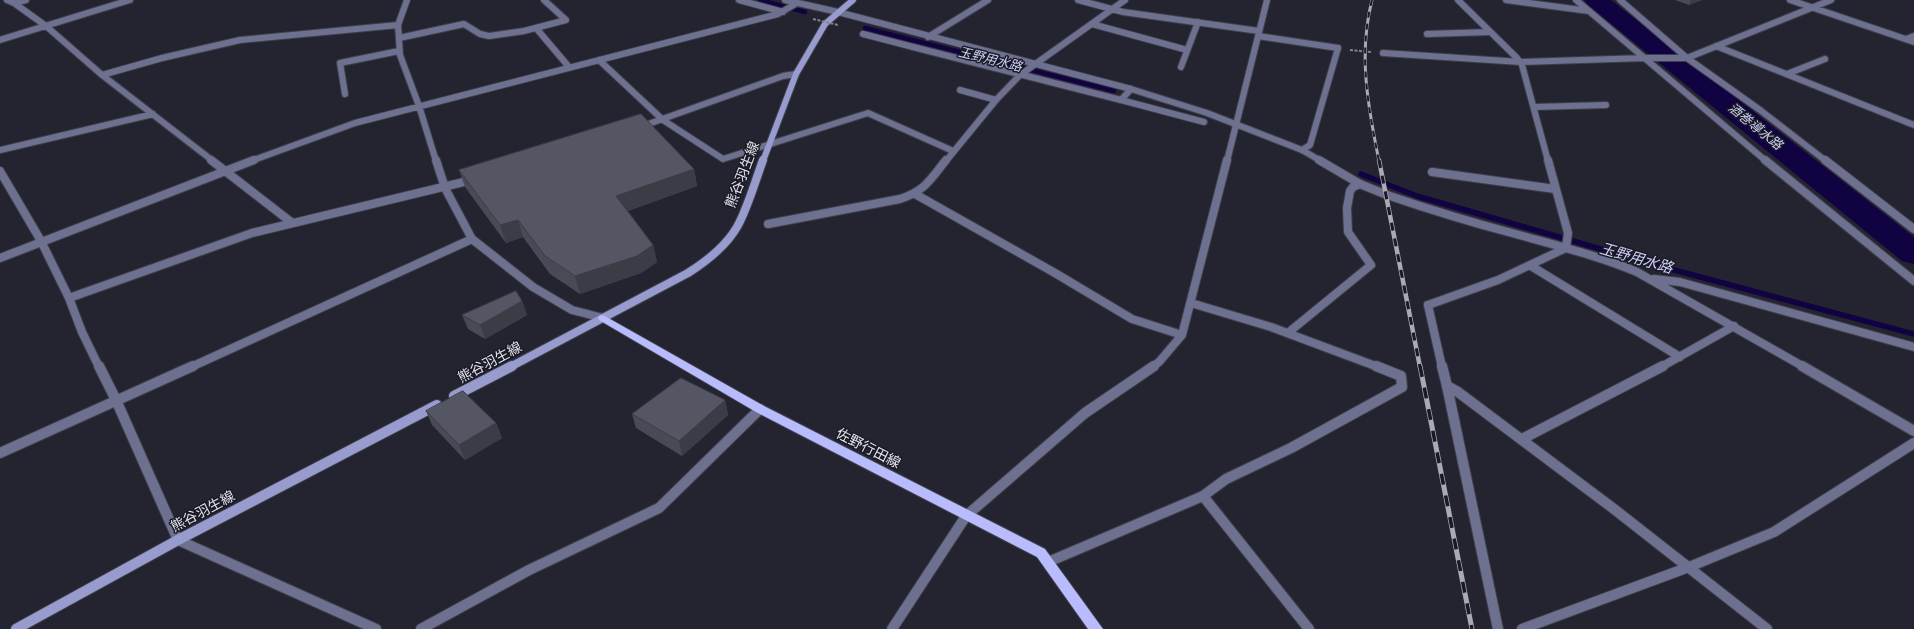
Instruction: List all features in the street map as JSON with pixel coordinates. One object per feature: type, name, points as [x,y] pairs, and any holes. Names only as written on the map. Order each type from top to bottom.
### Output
[{"type":"main road","name":"熊谷羽生線","points":[[16,629],[178,540],[688,274],[711,259],[728,241],[738,226],[796,74],[825,24],[853,0]]},
{"type":"main road","name":"佐野行田線","points":[[603,318],[760,409],[966,516],[1041,553],[1096,629]]},
{"type":"street","points":[[7,0],[46,26],[102,75],[227,170],[292,222]]},
{"type":"street","points":[[14,4],[26,0]]},
{"type":"street","points":[[0,40],[130,0]]},
{"type":"street","points":[[407,0],[398,25],[399,51],[419,106],[445,188],[472,239],[533,287],[572,310],[603,318]]},
{"type":"street","points":[[399,38],[464,24],[484,36],[536,28],[566,20],[544,0]]},
{"type":"street","points":[[739,0],[784,12]]},
{"type":"street","points":[[784,0],[796,4],[838,12],[1034,66],[1131,89],[1235,123],[1302,150],[1360,184],[1387,196],[1453,217],[1566,244],[1622,265],[1653,280],[1734,326],[1914,431]]},
{"type":"street","points":[[928,37],[988,0]]},
{"type":"street","points":[[1078,0],[1111,9],[1198,22],[1338,48],[1310,145],[1302,150]]},
{"type":"street","points":[[768,224],[877,204],[915,194],[926,185],[996,100],[1022,74],[1125,0]]},
{"type":"street","points":[[892,629],[966,516],[1085,413],[1159,362],[1182,335],[1266,0]]},
{"type":"street","points":[[1458,0],[1521,62],[1568,233],[1566,244],[1531,266],[1497,281],[1428,305],[1447,386],[1498,629]]},
{"type":"street","points":[[1506,0],[1590,11]]},
{"type":"street","points":[[1576,0],[1788,180],[1914,281]]},
{"type":"street","points":[[1620,0],[1687,58],[1760,110],[1914,229]]},
{"type":"street","points":[[1790,0],[1914,42]]},
{"type":"street","points":[[1383,53],[1521,62],[1687,58],[1831,0]]},
{"type":"street","points":[[0,258],[227,170],[355,123],[784,12],[796,4]]},
{"type":"street","points":[[1181,67],[1198,22]]},
{"type":"street","points":[[1092,24],[1187,50]]},
{"type":"street","points":[[102,75],[162,58],[240,40],[398,25]]},
{"type":"street","points":[[536,28],[569,67]]},
{"type":"street","points":[[1427,34],[1490,32]]},
{"type":"street","points":[[863,34],[1204,122]]},
{"type":"street","points":[[1906,39],[1914,36]]},
{"type":"street","points":[[1716,46],[1914,125]]},
{"type":"street","points":[[345,94],[340,63],[399,51]]},
{"type":"street","points":[[1787,74],[1825,59]]},
{"type":"street","points":[[599,60],[663,120],[723,159],[868,113],[953,151]]},
{"type":"street","points":[[633,129],[663,120],[783,76],[796,74]]},
{"type":"street","points":[[1120,100],[1131,89]]},
{"type":"street","points":[[960,90],[996,100]]},
{"type":"street","points":[[1534,107],[1606,105]]},
{"type":"street","points":[[0,150],[153,114]]},
{"type":"street","points":[[0,171],[41,242],[69,298],[82,332],[116,400],[178,540],[376,629]]},
{"type":"street","points":[[1432,172],[1555,189]]},
{"type":"street","points":[[69,298],[252,233],[292,222],[445,188],[483,176]]},
{"type":"street","points":[[1288,332],[1371,266],[1354,244],[1348,232],[1347,208],[1350,191],[1353,187],[1360,184]]},
{"type":"street","points":[[915,194],[1041,265],[1132,319],[1182,335]]},
{"type":"street","points":[[0,453],[472,239]]},
{"type":"street","points":[[1531,266],[1680,357]]},
{"type":"street","points":[[1653,280],[1664,279],[1680,282],[1914,347]]},
{"type":"street","points":[[1048,562],[1203,496],[1226,479],[1291,448],[1402,387],[1401,376],[1352,356],[1239,315],[1191,303]]},
{"type":"street","points":[[1522,440],[1680,357],[1734,326]]},
{"type":"street","points":[[1447,386],[1458,392],[1689,566],[1767,629]]},
{"type":"street","points":[[421,629],[529,570],[660,508],[760,409]]},
{"type":"street","points":[[1522,629],[1774,532],[1914,443]]},
{"type":"street","points":[[1203,496],[1310,629]]},
{"type":"path","points":[[813,19],[838,25]]},
{"type":"path","points":[[1338,48],[1383,53]]},
{"type":"building","points":[[641,114],[694,169],[616,196],[653,245],[637,256],[575,276],[545,256],[518,220],[500,225],[459,170]]},
{"type":"building","points":[[516,291],[522,301],[480,325],[462,315]]},
{"type":"building","points":[[681,378],[725,400],[679,441],[632,414]]},
{"type":"building","points":[[463,391],[496,423],[459,445],[426,411]]},
{"type":"waterway","name":"玉野用水路","points":[[760,0],[805,12]]},
{"type":"waterway","name":"酒巻導水路","points":[[1596,0],[1914,254]]},
{"type":"waterway","name":"玉野用水路","points":[[865,28],[1114,91]]},
{"type":"waterway","name":"玉野用水路","points":[[1361,174],[1417,196],[1663,267],[1914,334]]},
{"type":"railway","points":[[1372,0],[1368,20],[1365,60],[1368,101],[1379,161]]},
{"type":"railway","points":[[1379,160],[1420,367]]},
{"type":"railway","points":[[1420,366],[1472,629]]}]
